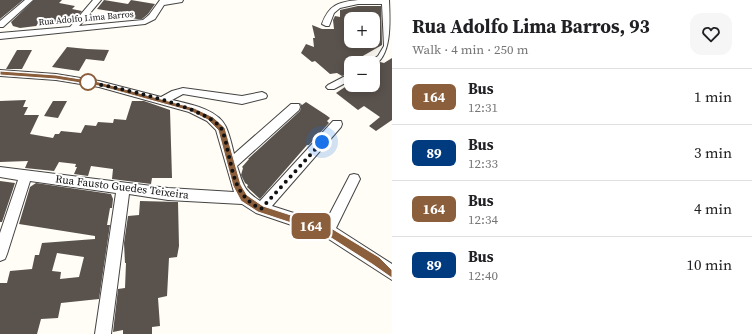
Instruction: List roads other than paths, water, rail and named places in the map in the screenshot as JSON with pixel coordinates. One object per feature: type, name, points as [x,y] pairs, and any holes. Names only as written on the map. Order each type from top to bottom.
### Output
[{"type":"street","points":[[0,25],[29,0]]},
{"type":"street","points":[[73,28],[97,0]]},
{"type":"street","points":[[163,1],[179,0]]},
{"type":"street","name":"Rua Adolfo Lima Barros","points":[[0,36],[145,22],[152,17],[163,1]]},
{"type":"street","points":[[326,24],[334,9],[340,6],[351,3],[385,1],[388,46],[380,59]]},
{"type":"street","points":[[0,73],[48,76],[99,84],[163,101],[211,118],[221,128],[237,186],[244,198],[261,209],[328,231],[369,256],[392,274]]},
{"type":"street","points":[[332,87],[344,80]]},
{"type":"street","points":[[163,101],[176,93],[183,91],[242,100],[262,96]]},
{"type":"street","points":[[231,164],[295,107]]},
{"type":"street","points":[[261,209],[337,124]]},
{"type":"street","name":"Rua Fausto Guedes Teixeira","points":[[0,172],[168,194],[244,198]]},
{"type":"street","points":[[0,254],[26,175]]},
{"type":"street","points":[[328,231],[354,180]]},
{"type":"street","points":[[102,334],[123,189]]}]
